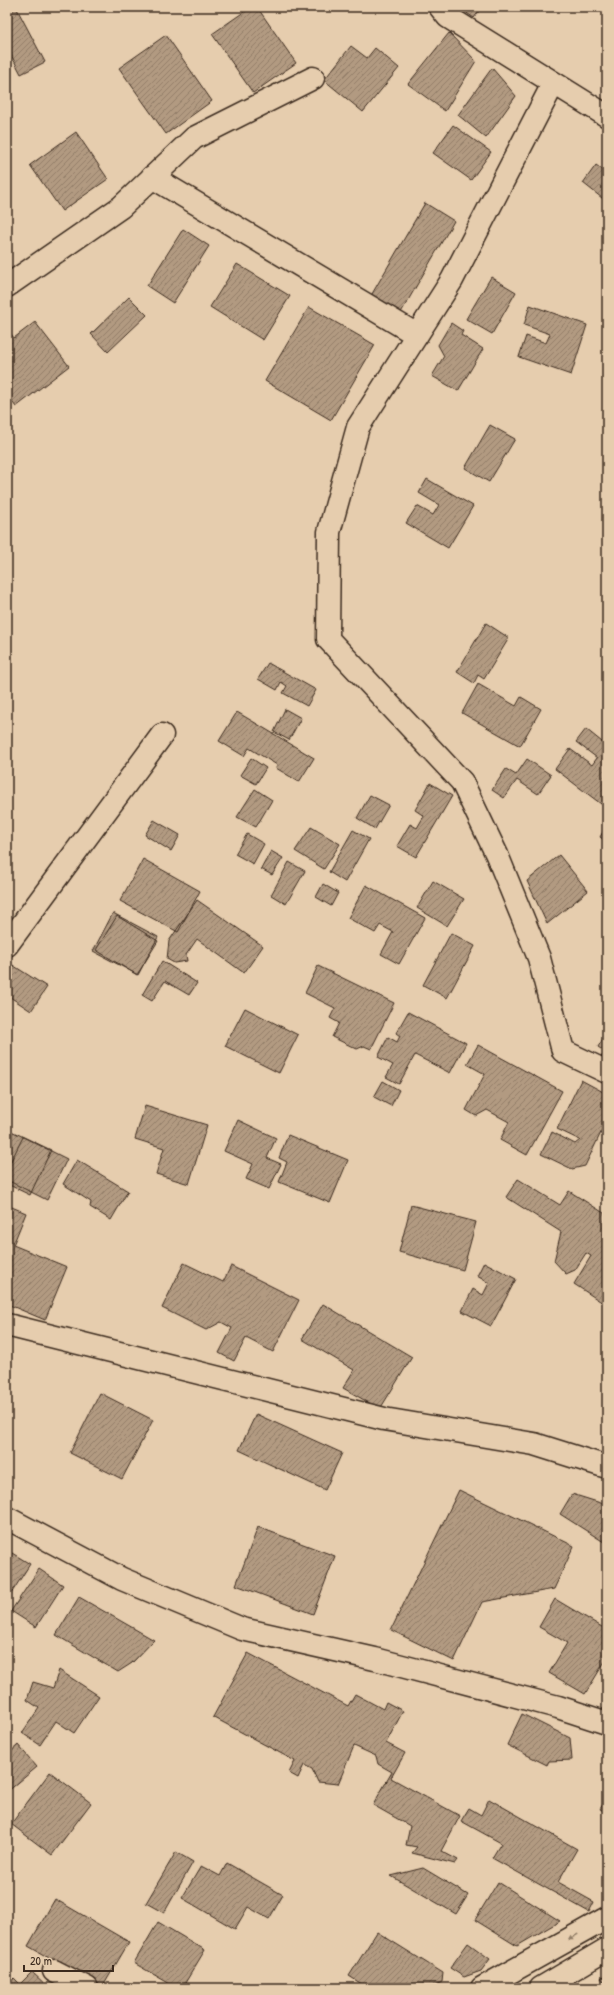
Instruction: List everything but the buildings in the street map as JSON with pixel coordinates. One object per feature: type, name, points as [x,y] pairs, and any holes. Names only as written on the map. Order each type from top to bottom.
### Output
[{"type":"street","points":[[440,7],[448,17],[553,84],[607,116]]},
{"type":"street","points":[[7,286],[121,207],[194,138],[313,78]]},
{"type":"street","points":[[553,84],[452,280],[358,427],[328,532],[328,639],[462,782],[498,854],[539,958],[563,1051],[607,1072]]},
{"type":"street","points":[[152,177],[417,335]]},
{"type":"street","points":[[7,945],[162,735]]},
{"type":"street","points":[[7,1325],[384,1419],[534,1444],[607,1467]]},
{"type":"street","points":[[7,1518],[122,1579],[242,1629],[375,1659],[558,1707],[607,1722]]},
{"type":"street","points":[[482,1988],[607,1918]]},
{"type":"street","points":[[541,1988],[607,1949]]},
{"type":"street","points":[[54,1971],[87,1988]]}]
